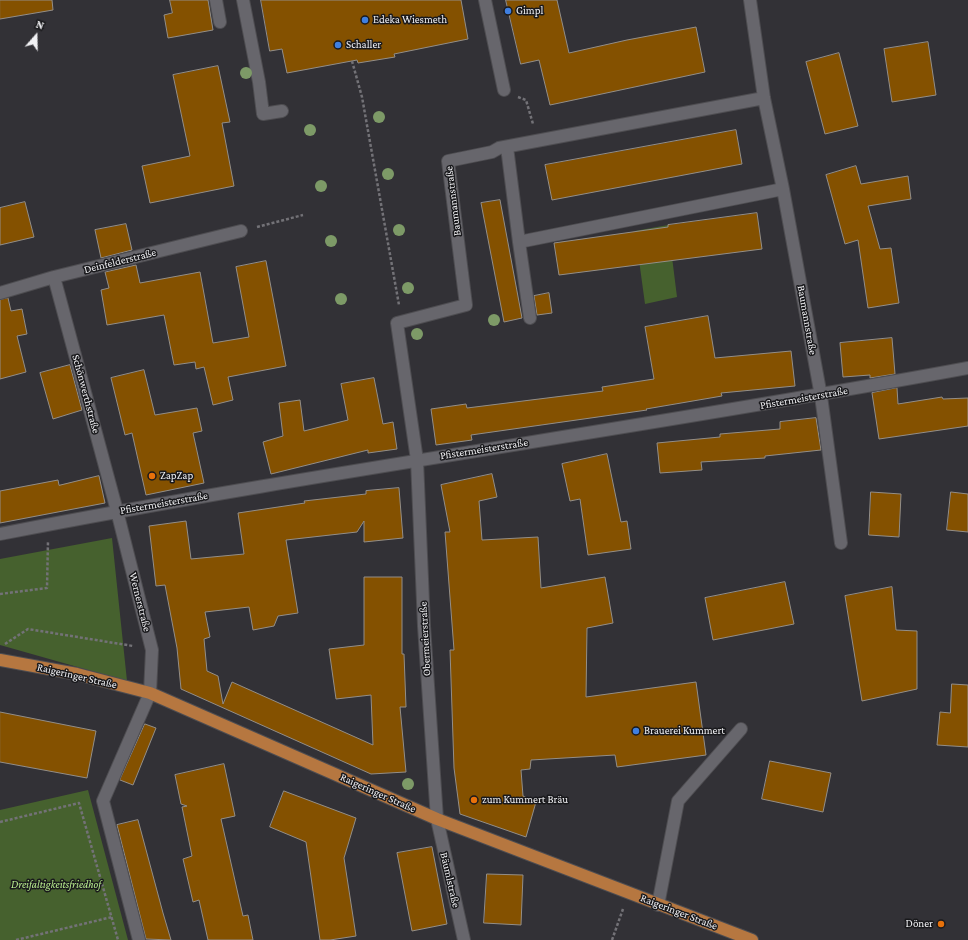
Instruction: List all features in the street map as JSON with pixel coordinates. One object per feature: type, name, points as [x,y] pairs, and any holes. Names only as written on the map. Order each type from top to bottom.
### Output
[{"type":"main road","name":"Raigeringer Straße","points":[[0,660],[77,674],[150,693],[437,819],[752,940]]},
{"type":"street","points":[[216,0],[220,22]]},
{"type":"street","points":[[243,0],[259,82],[263,114],[282,111]]},
{"type":"street","points":[[485,0],[504,90]]},
{"type":"street","name":"Baumannstraße","points":[[750,0],[764,98],[783,188],[821,396],[841,543]]},
{"type":"street","name":"Baumannstraße","points":[[397,323],[466,305],[448,161],[492,152],[499,148],[764,98]]},
{"type":"street","points":[[507,147],[530,318]]},
{"type":"street","points":[[519,242],[783,188]]},
{"type":"street","name":"Deinfelderstraße","points":[[0,293],[241,231]]},
{"type":"street","name":"Schönwerthstraße","points":[[54,278],[117,512]]},
{"type":"street","points":[[397,323],[417,460]]},
{"type":"street","name":"Pfistermeisterstraße","points":[[0,534],[117,512],[417,460],[821,396],[968,368]]},
{"type":"street","name":"Obermeierstraße","points":[[417,460],[424,626],[437,819]]},
{"type":"street","name":"Wernerstraße","points":[[117,512],[152,650],[150,693]]},
{"type":"street","points":[[139,940],[103,801],[150,693]]},
{"type":"street","points":[[658,905],[678,801],[741,729]]},
{"type":"street","name":"Bäumlstraße","points":[[437,819],[464,940]]},
{"type":"path","points":[[352,61],[362,97],[399,301],[397,323]]},
{"type":"path","points":[[504,90],[526,100],[538,141]]},
{"type":"path","points":[[241,231],[303,215]]},
{"type":"path","points":[[0,594],[47,588],[49,525]]},
{"type":"path","points":[[0,647],[28,629],[152,650]]},
{"type":"path","points":[[0,822],[78,803],[118,940]]},
{"type":"path","points":[[612,940],[628,893]]},
{"type":"path","points":[[16,940],[112,917]]},
{"type":"green space","points":[[668,225],[677,297],[645,304],[635,231]]},
{"type":"green space","points":[[112,538],[127,681],[0,645],[0,559]]},
{"type":"green space","name":"Dreifaltigkeitsfriedhof","points":[[88,790],[128,940],[0,940],[0,810]]},
{"type":"building","points":[[0,0],[52,0],[53,10],[0,19]]},
{"type":"building","points":[[170,0],[208,0],[213,30],[168,38],[164,15],[172,13]]},
{"type":"building","name":"Edeka Wiesmeth","points":[[261,0],[461,0],[468,39],[394,54],[395,57],[358,63],[357,60],[287,73],[282,49],[270,51]]},
{"type":"building","points":[[506,0],[557,0],[569,53],[696,27],[705,72],[550,105],[539,60],[521,64]]},
{"type":"building","points":[[928,42],[936,95],[892,102],[884,49]]},
{"type":"building","points":[[839,53],[858,126],[825,134],[806,62]]},
{"type":"building","points":[[218,66],[230,122],[222,123],[234,186],[150,203],[142,166],[190,156],[173,75]]},
{"type":"building","points":[[736,130],[742,164],[552,200],[545,165]]},
{"type":"building","points":[[856,166],[861,184],[908,176],[911,199],[868,206],[880,249],[891,248],[899,303],[868,308],[858,240],[845,244],[826,175]]},
{"type":"building","points":[[500,200],[522,318],[504,322],[481,203]]},
{"type":"building","points":[[25,202],[34,237],[0,245],[0,208]]},
{"type":"building","points":[[757,213],[762,249],[559,275],[554,243]]},
{"type":"building","points":[[126,224],[132,250],[101,258],[95,230]]},
{"type":"building","points":[[266,261],[286,366],[228,377],[233,400],[213,405],[204,367],[196,369],[195,362],[174,365],[164,315],[107,325],[101,290],[109,288],[105,272],[136,265],[140,283],[200,272],[213,343],[249,337],[236,267]]},
{"type":"building","points":[[549,293],[552,313],[537,315],[534,296]]},
{"type":"building","points":[[8,298],[11,311],[22,309],[27,334],[17,336],[26,372],[0,379],[0,300]]},
{"type":"building","points":[[708,316],[715,358],[791,351],[795,386],[721,393],[722,396],[646,409],[647,410],[471,435],[472,440],[436,445],[431,409],[466,404],[467,408],[603,391],[602,387],[654,379],[645,327]]},
{"type":"building","points":[[892,338],[895,374],[870,378],[870,375],[843,377],[840,343]]},
{"type":"building","points":[[70,365],[82,410],[53,419],[40,373]]},
{"type":"building","points":[[144,370],[155,415],[197,408],[202,431],[193,433],[204,483],[146,495],[132,433],[125,435],[111,378]]},
{"type":"building","points":[[374,378],[383,424],[393,422],[397,449],[368,453],[368,450],[271,474],[263,442],[283,436],[279,403],[300,400],[304,431],[348,420],[341,384]]},
{"type":"building","points":[[897,388],[898,404],[942,397],[943,399],[968,398],[968,426],[879,439],[872,393]]},
{"type":"building","points":[[816,418],[821,450],[765,456],[765,458],[701,462],[702,470],[660,473],[657,443],[720,437],[720,434],[780,429],[780,422]]},
{"type":"building","points":[[607,454],[621,522],[627,521],[631,549],[588,555],[580,499],[570,501],[562,464]]},
{"type":"building","points":[[492,474],[497,497],[479,501],[482,540],[538,537],[541,588],[605,577],[613,623],[587,628],[586,697],[696,682],[706,755],[617,767],[615,755],[531,760],[530,769],[521,770],[523,796],[536,802],[526,837],[460,814],[454,768],[450,650],[454,650],[445,532],[450,532],[441,485]]},
{"type":"building","points":[[99,476],[105,503],[0,523],[0,491],[58,480],[59,485]]},
{"type":"building","points":[[399,488],[403,538],[364,542],[364,521],[357,532],[286,540],[298,613],[278,616],[274,626],[253,630],[249,607],[205,612],[210,637],[204,639],[207,671],[218,676],[223,704],[232,682],[373,745],[371,695],[336,699],[329,649],[364,645],[364,577],[402,577],[402,654],[404,654],[406,707],[400,707],[406,772],[371,774],[181,689],[177,648],[165,585],[156,586],[149,526],[186,521],[191,559],[244,554],[238,513],[305,503],[304,501],[366,494],[366,491]]},
{"type":"building","points":[[871,492],[901,494],[899,537],[869,535]]},
{"type":"building","points":[[951,492],[968,494],[968,532],[947,530]]},
{"type":"building","points":[[785,582],[794,624],[713,640],[705,598]]},
{"type":"building","points":[[892,587],[896,630],[917,631],[917,689],[862,701],[845,596]]},
{"type":"building","points":[[952,684],[968,685],[968,747],[937,745],[940,712],[950,713]]},
{"type":"building","points":[[0,712],[96,731],[87,778],[0,762]]},
{"type":"building","points":[[145,724],[156,728],[133,785],[120,780]]},
{"type":"building","points":[[770,761],[831,773],[823,812],[762,799]]},
{"type":"building","points":[[224,764],[235,816],[221,819],[243,916],[248,915],[253,940],[208,940],[199,900],[193,902],[183,859],[192,856],[182,807],[187,806],[181,804],[175,775]]},
{"type":"building","points":[[284,791],[356,818],[344,858],[356,936],[320,940],[306,842],[270,827]]},
{"type":"building","points":[[138,820],[171,940],[146,939],[117,825]]},
{"type":"building","points":[[432,847],[447,924],[412,931],[397,853]]},
{"type":"building","points":[[487,874],[523,875],[521,925],[484,923]]},
{"type":"place","name":"Gimpl","points":[[508,11]]},
{"type":"place","name":"Edeka Wiesmeth","points":[[365,20]]},
{"type":"place","name":"Schaller","points":[[338,45]]},
{"type":"place","name":"ZapZap","points":[[152,476]]},
{"type":"place","name":"Brauerei Kummert","points":[[636,731]]},
{"type":"place","name":"zum Kummert Bräu","points":[[474,800]]},
{"type":"place","name":"Döner","points":[[941,924]]}]
